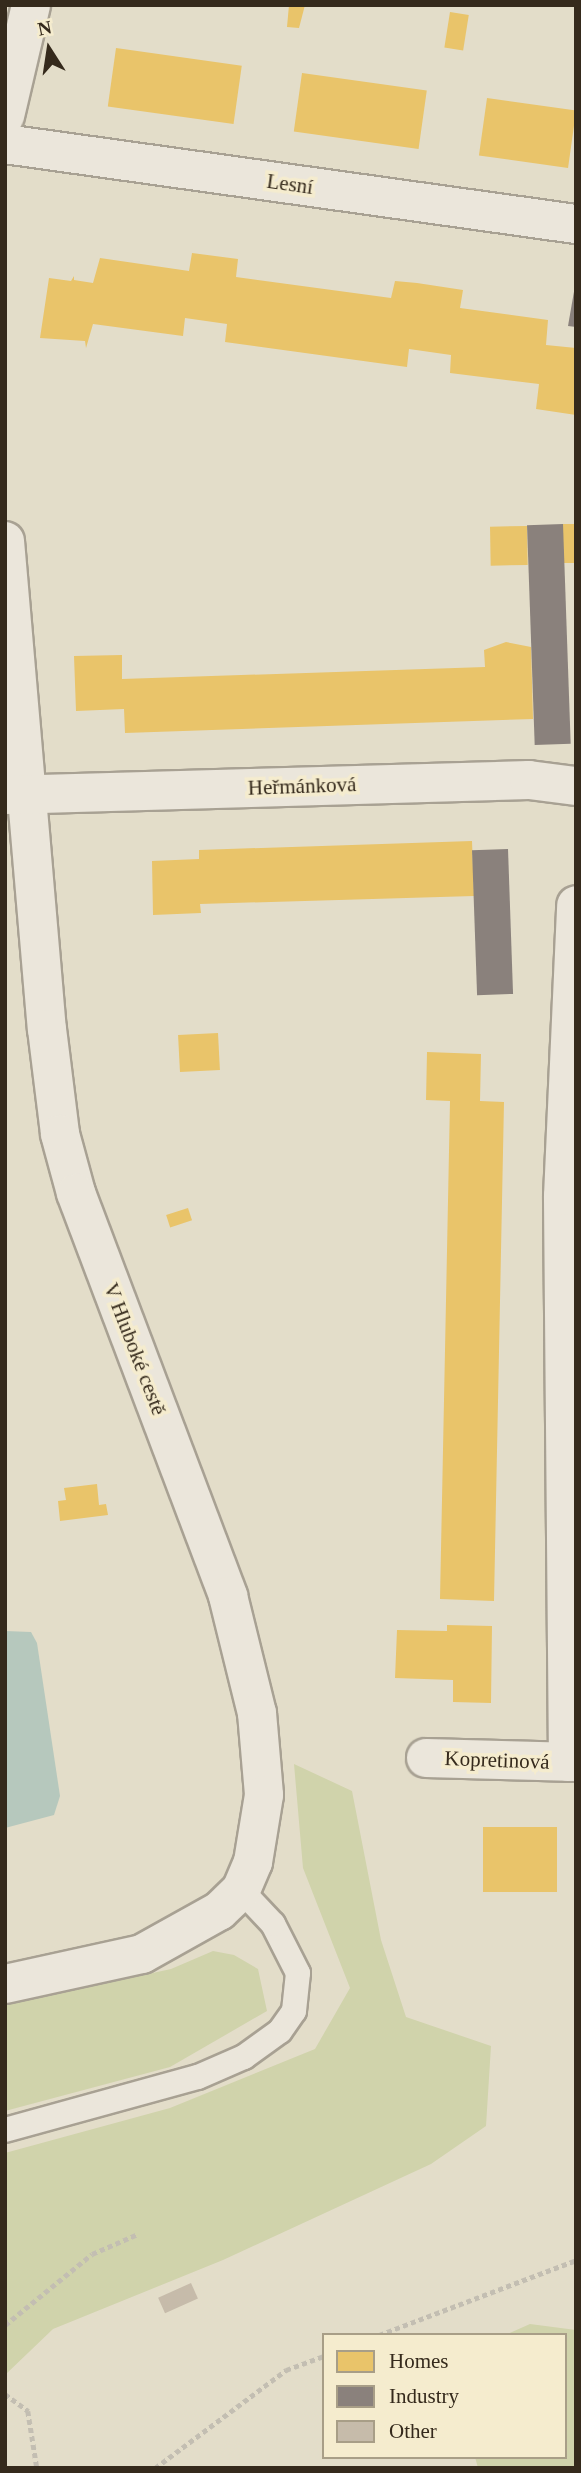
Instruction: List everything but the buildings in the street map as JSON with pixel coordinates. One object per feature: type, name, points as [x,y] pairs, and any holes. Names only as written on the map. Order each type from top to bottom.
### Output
[{"type":"street","points":[[5,116],[31,5]]},
{"type":"street","name":"Lesní","points":[[5,144],[576,225]]},
{"type":"street","name":"V Hluboké cestě","points":[[5,541],[16,794],[60,1134],[76,1193],[228,1596],[257,1713],[263,1756],[262,1821],[253,1863],[241,1890],[194,1928],[142,1954],[5,1984]]},
{"type":"street","name":"Heřmánková","points":[[16,794],[529,780],[576,786]]},
{"type":"street","name":"Kopretinová","points":[[426,1758],[572,1762],[570,1197],[576,905]]},
{"type":"lane","points":[[5,2130],[198,2077],[244,2057],[280,2031],[294,2011],[298,1973],[273,1924],[241,1890]]},
{"type":"path","points":[[5,2325],[92,2253],[138,2234]]},
{"type":"path","points":[[384,2333],[576,2260]]},
{"type":"path","points":[[155,2468],[286,2370],[322,2357]]},
{"type":"path","points":[[5,2394],[28,2412],[37,2468]]},
{"type":"green space","points":[[294,1764],[352,1791],[381,1940],[406,2017],[491,2046],[486,2126],[431,2164],[223,2260],[53,2329],[5,2375],[5,2153],[170,2108],[315,2049],[350,1988],[303,1868]]},
{"type":"green space","points":[[213,1951],[234,1955],[258,1969],[267,2011],[170,2067],[5,2111],[5,2005],[171,1969]]},
{"type":"green space","points":[[530,2324],[576,2330],[576,2468],[478,2468],[476,2459],[567,2459],[567,2333],[510,2333]]},
{"type":"shaded area","points":[[5,1631],[31,1632],[37,1643],[60,1796],[54,1815],[5,1828]]}]
